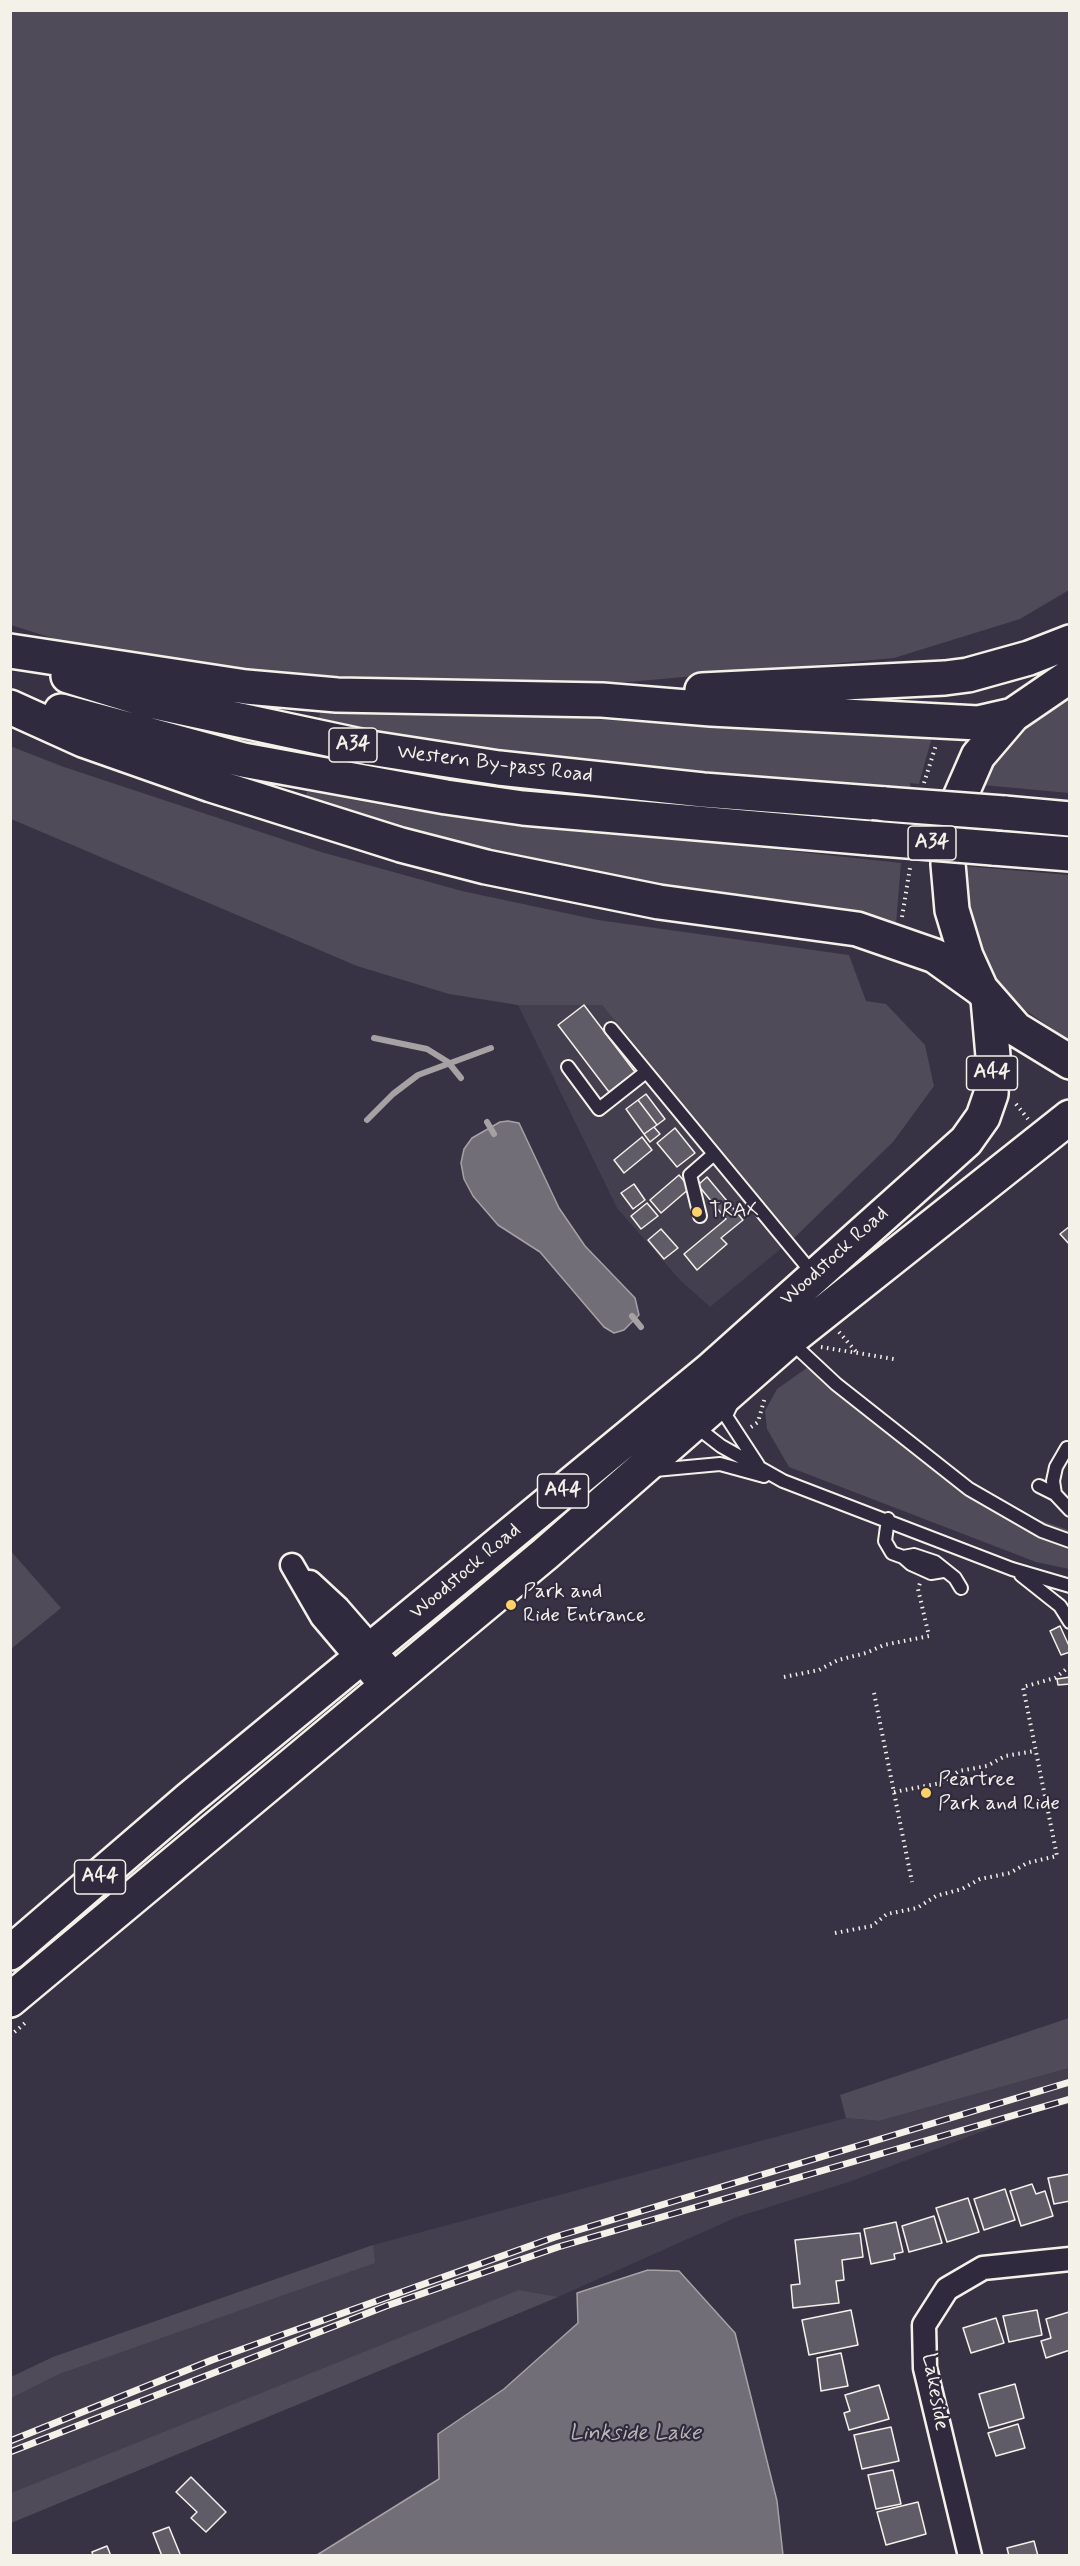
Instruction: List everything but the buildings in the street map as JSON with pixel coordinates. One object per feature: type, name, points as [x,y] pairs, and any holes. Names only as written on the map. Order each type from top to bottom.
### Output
[{"type":"highway","points":[[602,700],[701,690],[945,678],[968,675],[1029,658],[1070,642]]},
{"type":"highway","points":[[10,651],[246,687],[337,695],[602,700],[711,709],[978,723],[1013,715]]},
{"type":"highway","name":"Western By-pass Road","points":[[10,658],[146,700],[370,748],[500,768],[703,790],[1070,819]]},
{"type":"highway","points":[[985,994],[966,956],[952,910],[948,864],[951,830],[964,785],[978,756],[1013,715],[1070,676]]},
{"type":"highway","name":"Western By-pass Road","points":[[10,697],[243,760],[523,808],[700,825],[1070,854]]},
{"type":"highway","points":[[10,707],[83,740],[211,785],[401,845],[486,867],[659,902],[857,929],[935,956],[985,994],[1016,1029],[1070,1062]]},
{"type":"highway","name":"Woodstock Road","points":[[680,1414],[710,1370],[966,1141],[983,1116],[991,1094],[993,1056],[985,994]]},
{"type":"highway","name":"Woodstock Road","points":[[10,1953],[189,1799],[458,1579],[680,1414],[740,1383],[803,1343],[1070,1117]]},
{"type":"highway","name":"A44","points":[[566,1536],[635,1476],[680,1414]]},
{"type":"highway","name":"Woodstock Road","points":[[10,2000],[566,1536]]},
{"type":"street","points":[[366,1655],[390,1683]]},
{"type":"street","name":"Lakeside","points":[[970,2556],[926,2368],[924,2325],[947,2289],[983,2268],[1070,2259]]},
{"type":"lane","points":[[611,1029],[814,1275]]},
{"type":"lane","points":[[568,1067],[599,1108],[646,1072]]},
{"type":"lane","points":[[700,1216],[690,1175],[714,1154]]},
{"type":"lane","points":[[803,1343],[836,1384],[969,1489],[1042,1531],[1070,1540]]},
{"type":"lane","points":[[458,1579],[487,1543],[659,1398],[710,1370]]},
{"type":"lane","points":[[740,1383],[726,1416],[759,1468]]},
{"type":"lane","points":[[680,1414],[721,1446],[783,1481]]},
{"type":"lane","points":[[1055,1494],[1053,1481],[1056,1467],[1067,1448]]},
{"type":"lane","points":[[635,1476],[662,1468],[720,1464],[783,1481],[888,1519],[1012,1569],[1070,1586]]},
{"type":"lane","points":[[1040,1486],[1055,1494],[1070,1510]]},
{"type":"lane","points":[[888,1519],[885,1541],[892,1553],[932,1573],[943,1571]]},
{"type":"lane","points":[[274,1780],[387,1701],[534,1579],[566,1536]]},
{"type":"lane","points":[[903,1557],[914,1555],[935,1562],[943,1571],[955,1578],[961,1588]]},
{"type":"lane","points":[[1012,1569],[1040,1588],[1060,1606],[1070,1622]]},
{"type":"lane","points":[[116,1845],[189,1799]]},
{"type":"lane","points":[[10,1941],[76,1879]]},
{"type":"path","points":[[844,1339],[858,1355]]},
{"type":"path","points":[[803,1343],[858,1355],[894,1359]]},
{"type":"path","points":[[784,1677],[819,1670],[838,1660],[866,1653],[884,1645],[928,1636],[918,1589],[923,1569]]},
{"type":"path","points":[[835,1933],[872,1926],[887,1914],[917,1908],[936,1896],[962,1889],[980,1879],[1010,1873],[1027,1863],[1057,1856],[1023,1687],[1055,1678],[1070,1666]]},
{"type":"path","points":[[874,1693],[912,1882]]},
{"type":"path","points":[[894,1792],[941,1783],[959,1771],[987,1766],[1005,1756],[1036,1750]]},
{"type":"shaded area","points":[[11,11],[1069,11],[1069,590],[1020,619],[894,658],[562,688],[281,673],[77,646],[11,625]]},
{"type":"shaded area","points":[[1069,687],[1069,793],[983,785],[990,762],[1003,742]]},
{"type":"shaded area","points":[[322,704],[427,707],[635,722],[932,737],[919,784],[910,783],[911,790],[660,773],[494,754],[318,722]]},
{"type":"shaded area","points":[[10,746],[64,767],[321,852],[462,891],[598,920],[849,955],[866,1001],[886,1004],[925,1045],[934,1086],[893,1142],[794,1238],[602,1005],[518,1005],[449,994],[357,966],[11,819]]},
{"type":"shaded area","points":[[307,791],[408,810],[901,863],[896,924],[751,904],[594,877],[408,832],[304,803]]},
{"type":"shaded area","points":[[963,866],[1069,875],[1069,1040],[1025,1010],[997,979],[979,949],[968,916]]},
{"type":"shaded area","points":[[518,1005],[602,1005],[794,1238],[710,1307],[680,1280],[617,1208]]},
{"type":"shaded area","points":[[811,1365],[928,1459],[1039,1520],[1069,1530],[1069,1569],[1036,1562],[789,1467],[767,1429],[765,1411],[777,1389]]},
{"type":"shaded area","points":[[10,1550],[61,1608],[11,1649],[10,1649]]},
{"type":"shaded area","points":[[1069,2018],[1069,2068],[879,2121],[846,2118],[840,2095]]},
{"type":"shaded area","points":[[1069,2068],[1069,2104],[1026,2115],[849,2182],[737,2217],[558,2297],[11,2523],[11,2377],[53,2357],[373,2245],[846,2118],[879,2121]]},
{"type":"shaded area","points":[[373,2245],[375,2263],[59,2374],[11,2398],[11,2377],[53,2357]]},
{"type":"shaded area","points":[[519,2290],[558,2297],[11,2523],[11,2493]]},
{"type":"water","points":[[500,1122],[519,1123],[559,1208],[585,1246],[635,1298],[639,1315],[624,1330],[614,1333],[604,1327],[540,1252],[498,1225],[473,1196],[464,1179],[461,1163],[464,1149],[472,1138]]},
{"type":"water","name":"Linkside Lake","points":[[648,2270],[679,2271],[735,2333],[777,2501],[783,2555],[317,2555],[439,2479],[438,2434],[504,2389],[578,2323],[577,2293]]},
{"type":"waterway","points":[[374,1038],[427,1049],[448,1062],[461,1078]]},
{"type":"waterway","points":[[367,1120],[393,1094],[418,1075],[491,1048]]},
{"type":"waterway","points":[[487,1122],[494,1134]]},
{"type":"waterway","points":[[632,1316],[641,1327]]},
{"type":"railway","points":[[10,2441],[212,2360],[555,2237],[1070,2082]]},
{"type":"railway","points":[[10,2452],[386,2306],[558,2247],[1070,2099]]},
{"type":"place","name":"TRAX","points":[[697,1212]]},
{"type":"place","name":"Park and Ride Entrance","points":[[511,1605]]},
{"type":"place","name":"Peartree Park and Ride","points":[[926,1793]]}]
